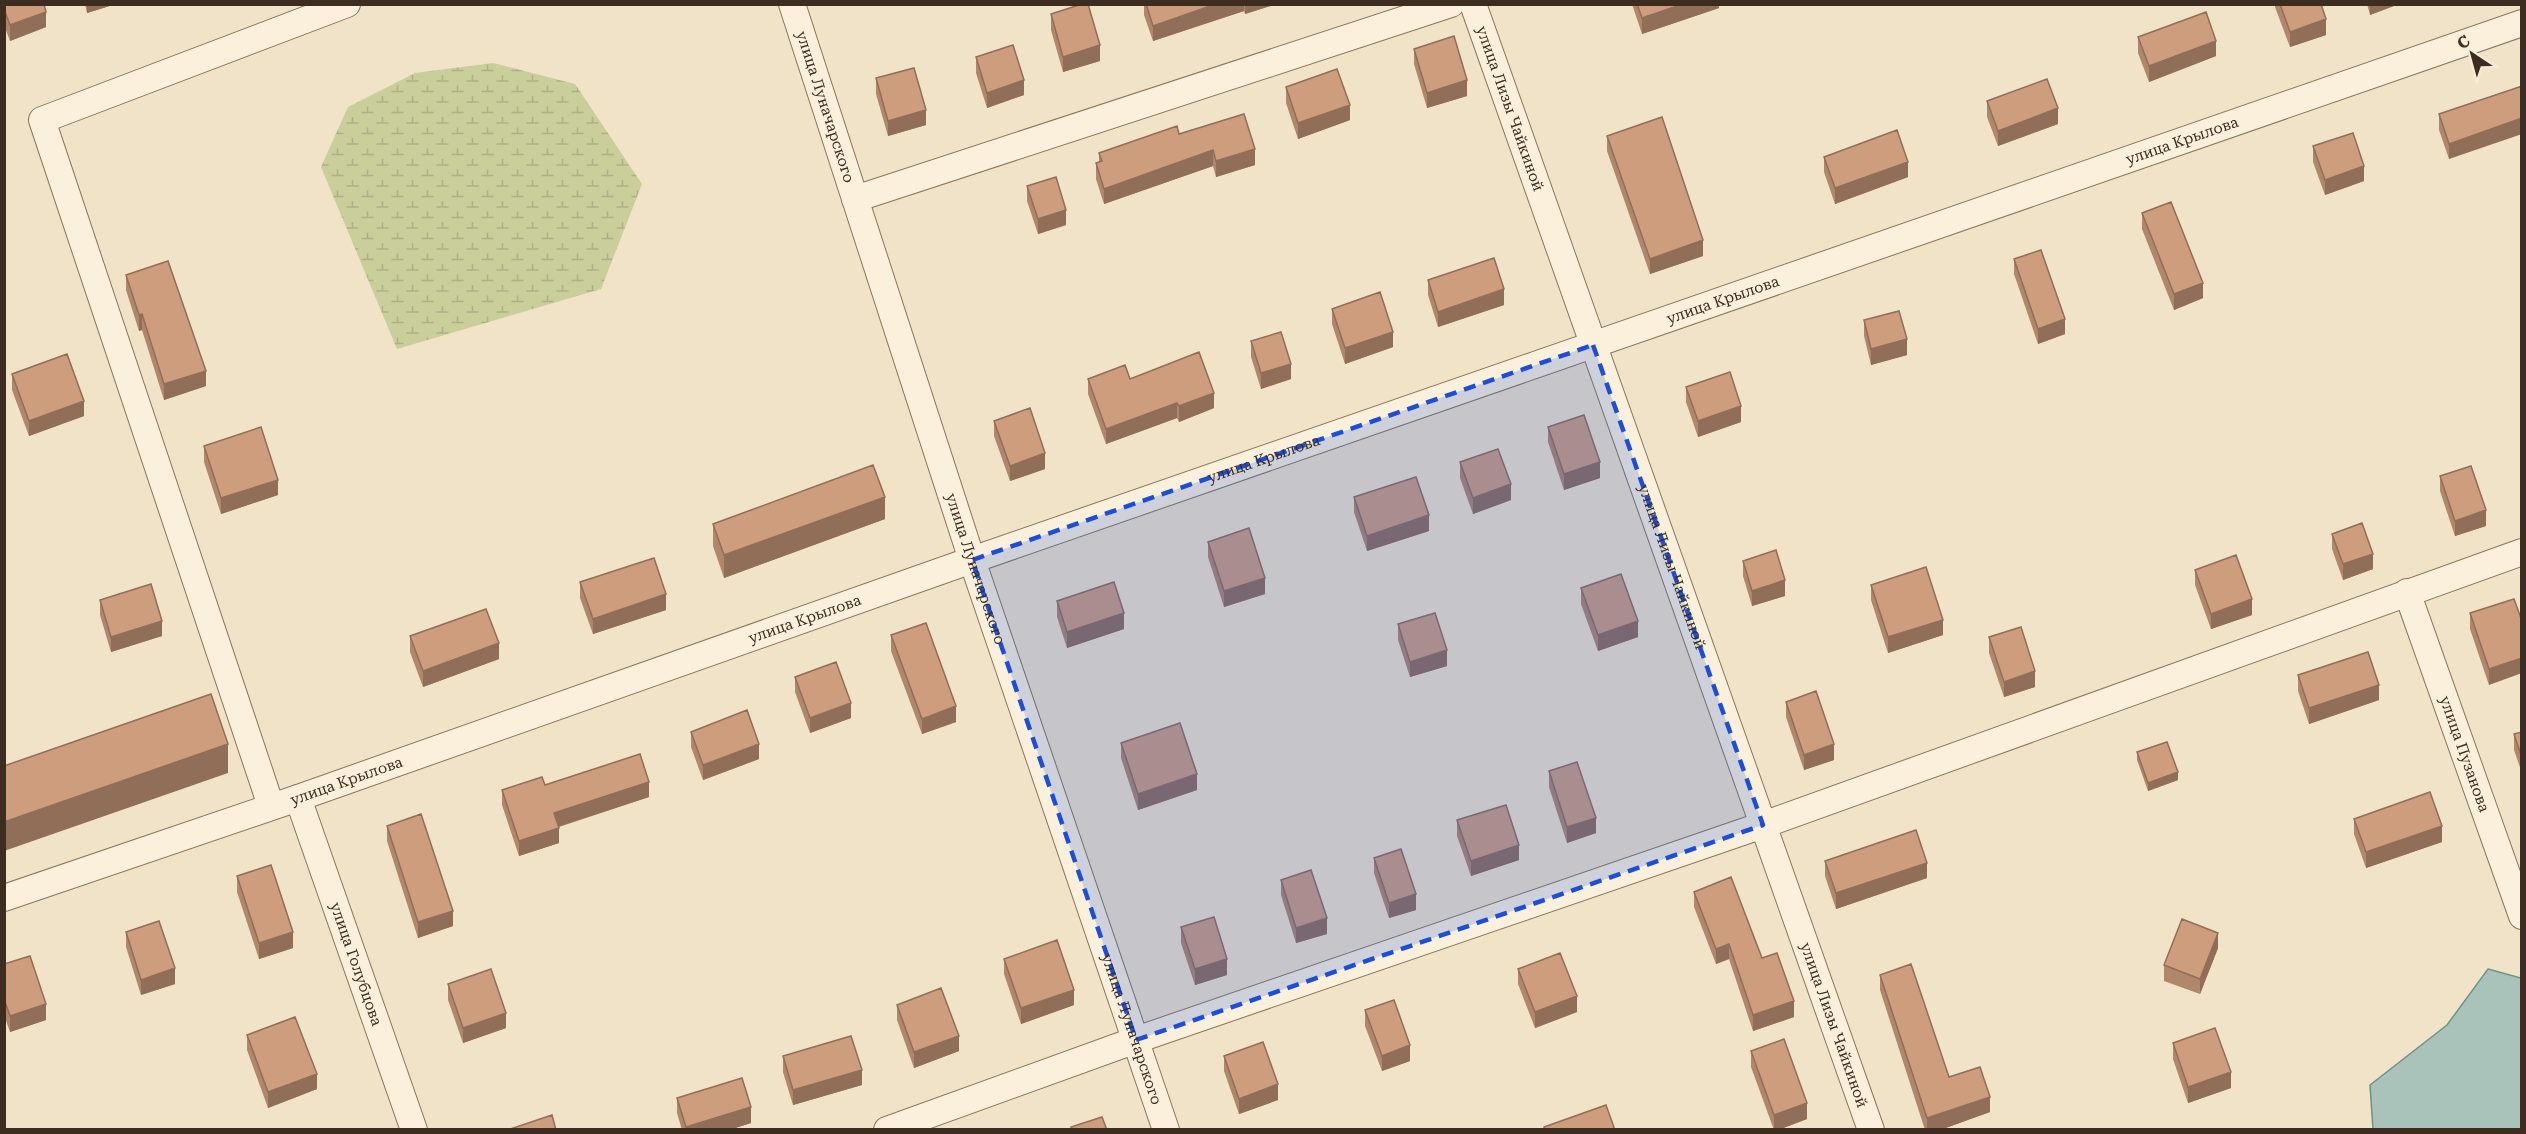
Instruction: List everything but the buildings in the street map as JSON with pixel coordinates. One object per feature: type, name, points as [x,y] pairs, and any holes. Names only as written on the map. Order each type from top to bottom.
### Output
[{"type":"street","points":[[271,806],[42,120],[347,4]]},
{"type":"street","name":"улица Луначарского","points":[[792,4],[972,560],[1166,1130]]},
{"type":"street","points":[[855,199],[1451,4]]},
{"type":"street","name":"улица Лизы Чайкиной","points":[[1473,4],[1871,1130]]},
{"type":"street","name":"улица Крылова","points":[[4,898],[298,798],[972,560],[2522,22]]},
{"type":"street","points":[[887,1130],[1136,1040],[1763,825],[2522,552]]},
{"type":"street","name":"улица Пузанова","points":[[2407,592],[2522,916]]},
{"type":"street","name":"улица Голубцова","points":[[298,798],[414,1130]]},
{"type":"highlighted area","points":[[1593,345],[1763,825],[1136,1040],[972,560]]},
{"type":"green space","points":[[493,63],[575,84],[642,184],[601,289],[397,349],[321,167],[348,107],[415,73]]},
{"type":"water","points":[[2488,969],[2521,978],[2521,1129],[2373,1129],[2370,1085],[2447,1025]]}]
